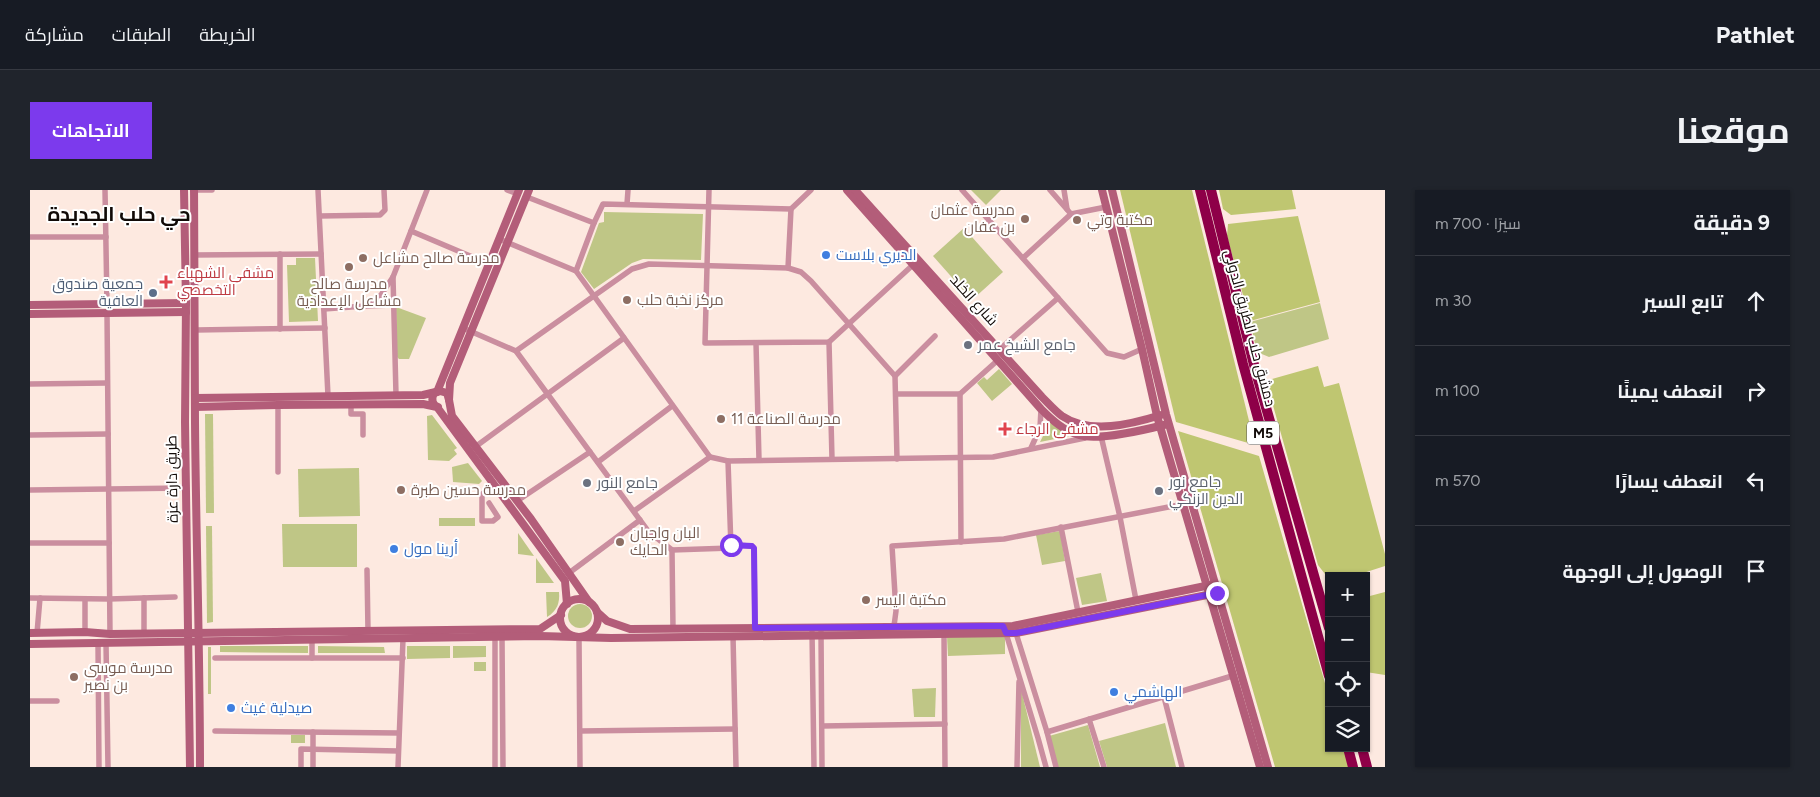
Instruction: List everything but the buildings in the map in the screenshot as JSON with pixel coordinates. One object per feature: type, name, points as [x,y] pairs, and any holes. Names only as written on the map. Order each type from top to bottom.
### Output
[{"type":"highway","name":"دمشق حلب الطريق الدولي","points":[[1200,190],[1243,364],[1325,662]]},
{"type":"highway","name":"M5","points":[[1211,190],[1255,369],[1326,617]]},
{"type":"highway","points":[[1349,752],[1353,767]]},
{"type":"highway","points":[[1363,752],[1367,767]]},
{"type":"street","points":[[105,190],[107,304]]},
{"type":"street","name":"طريق دارة عزة","points":[[184,190],[190,767]]},
{"type":"street","points":[[200,767],[194,190],[212,190]]},
{"type":"street","points":[[318,190],[328,396]]},
{"type":"street","points":[[320,216],[380,215],[385,210],[384,190]]},
{"type":"street","points":[[365,306],[381,295],[392,276],[427,190]]},
{"type":"street","points":[[507,190],[518,192],[432,401],[494,484],[508,497],[517,502],[589,602],[607,621],[630,629],[944,634],[1005,630]]},
{"type":"street","points":[[627,204],[628,190]]},
{"type":"street","points":[[710,190],[705,343],[829,342],[916,262]]},
{"type":"street","points":[[788,268],[791,209],[811,190]]},
{"type":"street","points":[[847,190],[916,262],[1038,406],[1055,422],[1070,432],[1089,437]]},
{"type":"street","name":"شارع الخلد","points":[[855,190],[916,262],[1062,416],[1084,425],[1112,426],[1166,414]]},
{"type":"street","points":[[962,190],[1107,353],[1124,357],[1142,349]]},
{"type":"street","points":[[1050,190],[1069,211]]},
{"type":"street","points":[[1064,190],[1069,211]]},
{"type":"street","points":[[1102,190],[1157,416],[1260,767]]},
{"type":"street","points":[[1112,190],[1166,414],[1268,767]]},
{"type":"street","points":[[195,407],[351,404],[423,404],[436,407],[446,406],[449,400],[450,383],[528,193],[594,223]]},
{"type":"street","points":[[576,271],[603,204],[791,209]]},
{"type":"street","points":[[1023,258],[1069,211],[1106,207]]},
{"type":"street","points":[[411,231],[489,264]]},
{"type":"street","points":[[30,237],[106,237]]},
{"type":"street","points":[[499,239],[576,271],[710,457],[728,461],[993,457],[1089,437],[1169,424]]},
{"type":"street","points":[[280,254],[280,329]]},
{"type":"street","points":[[194,255],[321,254]]},
{"type":"street","points":[[516,351],[632,269],[642,265],[788,268],[801,272],[811,281],[896,376],[897,458]]},
{"type":"street","points":[[392,276],[396,395]]},
{"type":"street","points":[[1000,349],[1058,298]]},
{"type":"street","points":[[30,305],[186,303]]},
{"type":"street","points":[[324,309],[394,305]]},
{"type":"street","points":[[30,314],[186,312]]},
{"type":"street","points":[[107,313],[110,634]]},
{"type":"street","points":[[196,330],[325,328]]},
{"type":"street","points":[[463,328],[516,351],[648,531],[672,550],[731,548],[728,461]]},
{"type":"street","points":[[896,376],[935,336]]},
{"type":"street","points":[[475,447],[624,338]]},
{"type":"street","points":[[756,342],[759,460]]},
{"type":"street","points":[[829,342],[832,459]]},
{"type":"street","points":[[896,394],[960,394],[998,360]]},
{"type":"street","points":[[30,384],[107,383]]},
{"type":"street","points":[[195,398],[396,395],[440,391],[446,393],[452,416],[475,447],[565,582],[567,604],[561,615],[540,629],[368,631],[199,638]]},
{"type":"street","points":[[960,394],[961,542]]},
{"type":"street","points":[[1031,448],[1040,428],[1038,406],[1042,397]]},
{"type":"street","points":[[351,404],[351,414],[363,414],[363,435]]},
{"type":"street","points":[[278,405],[278,472]]},
{"type":"street","points":[[598,462],[672,406]]},
{"type":"street","points":[[185,422],[195,421]]},
{"type":"street","points":[[30,435],[108,434]]},
{"type":"street","points":[[1101,436],[1120,517],[1136,600]]},
{"type":"street","points":[[517,502],[590,452]]},
{"type":"street","points":[[634,511],[710,457]]},
{"type":"street","points":[[489,503],[498,516],[493,521],[482,521],[482,494],[494,484]]},
{"type":"street","points":[[30,490],[186,488]]},
{"type":"street","points":[[894,626],[896,611],[892,546],[1004,539],[1184,504]]},
{"type":"street","points":[[569,573],[640,520]]},
{"type":"street","points":[[1061,527],[1078,612]]},
{"type":"street","points":[[30,543],[109,543]]},
{"type":"street","points":[[731,545],[752,546],[754,548],[760,631]]},
{"type":"street","points":[[672,550],[673,629]]},
{"type":"street","points":[[367,570],[368,631]]},
{"type":"street","points":[[1014,630],[1078,612],[1215,584]]},
{"type":"street","points":[[817,631],[894,626],[1014,630],[1217,593]]},
{"type":"street","points":[[30,598],[109,599],[175,597]]},
{"type":"street","points":[[40,598],[34,633],[85,632],[189,638]]},
{"type":"street","points":[[144,598],[144,634]]},
{"type":"street","points":[[85,599],[85,632]]},
{"type":"street","points":[[567,604],[578,600],[589,602]]},
{"type":"street","points":[[561,615],[563,628],[572,636],[579,637],[585,636],[594,629],[598,618],[597,612]]},
{"type":"street","points":[[1005,630],[1046,767]]},
{"type":"street","points":[[1014,630],[1048,732],[1056,767]]},
{"type":"street","points":[[30,644],[102,643],[189,638],[312,640],[733,636],[760,631]]},
{"type":"street","points":[[817,631],[822,726],[822,767]]},
{"type":"street","points":[[814,767],[817,631]]},
{"type":"street","points":[[944,634],[945,767]]},
{"type":"street","points":[[733,636],[736,767]]},
{"type":"street","points":[[495,767],[499,637]]},
{"type":"street","points":[[499,637],[503,767]]},
{"type":"street","points":[[579,637],[580,767]]},
{"type":"street","points":[[398,767],[403,638]]},
{"type":"street","points":[[312,640],[312,658]]},
{"type":"street","points":[[102,643],[108,767]]},
{"type":"street","points":[[99,767],[102,643]]},
{"type":"street","points":[[215,658],[403,658]]},
{"type":"street","points":[[1017,767],[1019,676]]},
{"type":"street","points":[[1048,732],[1232,676]]},
{"type":"street","points":[[1164,696],[1182,767]]},
{"type":"street","points":[[30,701],[57,701]]},
{"type":"street","points":[[1089,719],[1104,767]]},
{"type":"street","points":[[822,726],[945,724]]},
{"type":"street","points":[[580,731],[735,729]]},
{"type":"street","points":[[215,731],[399,733]]},
{"type":"street","points":[[312,767],[313,732]]},
{"type":"street","points":[[301,767],[301,749],[398,751]]},
{"type":"street","points":[[99,753],[108,752]]},
{"type":"green space","points":[[971,190],[1001,190],[986,205]]},
{"type":"green space","points":[[1120,190],[1192,190],[1255,445],[1176,422]]},
{"type":"green space","points":[[1219,190],[1292,190],[1296,209],[1231,215],[1223,209]]},
{"type":"green space","points":[[604,212],[703,214],[701,260],[643,259],[632,263],[594,289],[581,272],[599,223],[604,222]]},
{"type":"green space","points":[[1298,216],[1320,302],[1250,321],[1227,236],[1228,224]]},
{"type":"green space","points":[[964,228],[1003,272],[972,300],[933,256]]},
{"type":"green space","points":[[296,258],[315,258],[318,321],[289,322],[287,265],[296,265]]},
{"type":"green space","points":[[1320,303],[1329,339],[1269,357],[1257,352],[1250,322]]},
{"type":"green space","points":[[396,307],[426,318],[409,359],[399,359],[397,357]]},
{"type":"green space","points":[[1318,366],[1324,387],[1339,383],[1385,554],[1385,566],[1366,572],[1325,572],[1325,574],[1318,565],[1267,384],[1272,379]]},
{"type":"green space","points":[[999,369],[1012,384],[992,401],[977,383],[984,377],[987,380]]},
{"type":"green space","points":[[205,414],[213,414],[214,513],[206,513]]},
{"type":"green space","points":[[432,415],[457,448],[454,450],[457,454],[449,461],[428,460],[427,416]]},
{"type":"green space","points":[[1048,421],[1071,435],[1040,442]]},
{"type":"green space","points":[[1178,431],[1259,456],[1325,683],[1325,752],[1345,752],[1349,767],[1275,767]]},
{"type":"green space","points":[[468,463],[482,481],[479,484],[453,482],[452,467]]},
{"type":"green space","points":[[359,468],[360,516],[299,517],[298,469]]},
{"type":"green space","points":[[439,518],[475,518],[475,526],[439,526]]},
{"type":"green space","points":[[282,524],[357,524],[357,567],[283,567]]},
{"type":"green space","points":[[206,526],[212,526],[213,622],[207,623]]},
{"type":"green space","points":[[1060,531],[1065,561],[1042,565],[1036,535]]},
{"type":"green space","points":[[518,533],[534,556],[518,554]]},
{"type":"green space","points":[[536,558],[554,583],[536,583]]},
{"type":"green space","points":[[1101,573],[1107,601],[1082,605],[1076,578]]},
{"type":"green space","points":[[546,592],[559,592],[558,603],[547,617]]},
{"type":"green space","points":[[1385,592],[1385,675],[1370,673],[1370,596]]},
{"type":"green space","points":[[580,604],[589,607],[592,616],[589,625],[580,628],[571,625],[568,616],[571,607]]},
{"type":"green space","points":[[1005,635],[1005,654],[948,656],[947,637]]},
{"type":"green space","points":[[220,646],[308,646],[308,653],[220,652]]},
{"type":"green space","points":[[318,646],[384,647],[385,653],[318,653]]},
{"type":"green space","points":[[407,646],[450,646],[450,658],[407,659]]},
{"type":"green space","points":[[453,646],[486,646],[486,657],[453,658]]},
{"type":"green space","points":[[208,647],[211,647],[211,694],[208,694]]},
{"type":"green space","points":[[474,662],[486,662],[486,671],[474,671]]},
{"type":"green space","points":[[936,688],[935,717],[914,717],[912,689]]},
{"type":"green space","points":[[1021,689],[1040,767],[1021,767]]},
{"type":"green space","points":[[1165,723],[1176,767],[1107,767],[1099,741]]},
{"type":"green space","points":[[1088,725],[1100,767],[1058,767],[1049,736]]},
{"type":"green space","points":[[291,735],[305,735],[305,743],[291,743]]},
{"type":"place","name":"مدرسة عثمان بن عفان","points":[[1025,219]]},
{"type":"place","name":"مكتبة وتي","points":[[1077,220]]},
{"type":"place","name":"الديري بلاست","points":[[826,255]]},
{"type":"place","name":"مدرسة صالح مشاعل","points":[[363,258]]},
{"type":"place","name":"مدرسة صالح مشاعل الإعدادية","points":[[349,267]]},
{"type":"place","name":"مشفى الشهباء التخصصي","points":[[166,282]]},
{"type":"place","name":"جمعية صندوق العافية","points":[[153,293]]},
{"type":"place","name":"مركز نخبة حلب","points":[[627,300]]},
{"type":"place","name":"جامع الشيخ عمر","points":[[968,345]]},
{"type":"place","name":"مدرسة الصناعة 11","points":[[721,419]]},
{"type":"place","name":"مشفى الرجاء","points":[[1005,429]]},
{"type":"place","name":"جامع النور","points":[[587,483]]},
{"type":"place","name":"مدرسة حسين طبرة","points":[[401,490]]},
{"type":"place","name":"جامع نور الدين الزنكي","points":[[1159,491]]},
{"type":"place","name":"البان واجبان الحايك","points":[[620,542]]},
{"type":"place","name":"أرينا مول","points":[[394,549]]},
{"type":"place","name":"مكتبة اليسر","points":[[866,600]]},
{"type":"place","name":"مدرسة موسى بن نصير","points":[[74,677]]},
{"type":"place","name":"الهاشمي","points":[[1114,692]]},
{"type":"place","name":"صيدلية غيث","points":[[231,708]]},
{"type":"district","name":"حي حلب الجديدة","points":[[119,214]]},
{"type":"route","points":[[731,545],[754,547],[755,628],[1003,626],[1006,633],[1016,633],[1217,593]]}]
